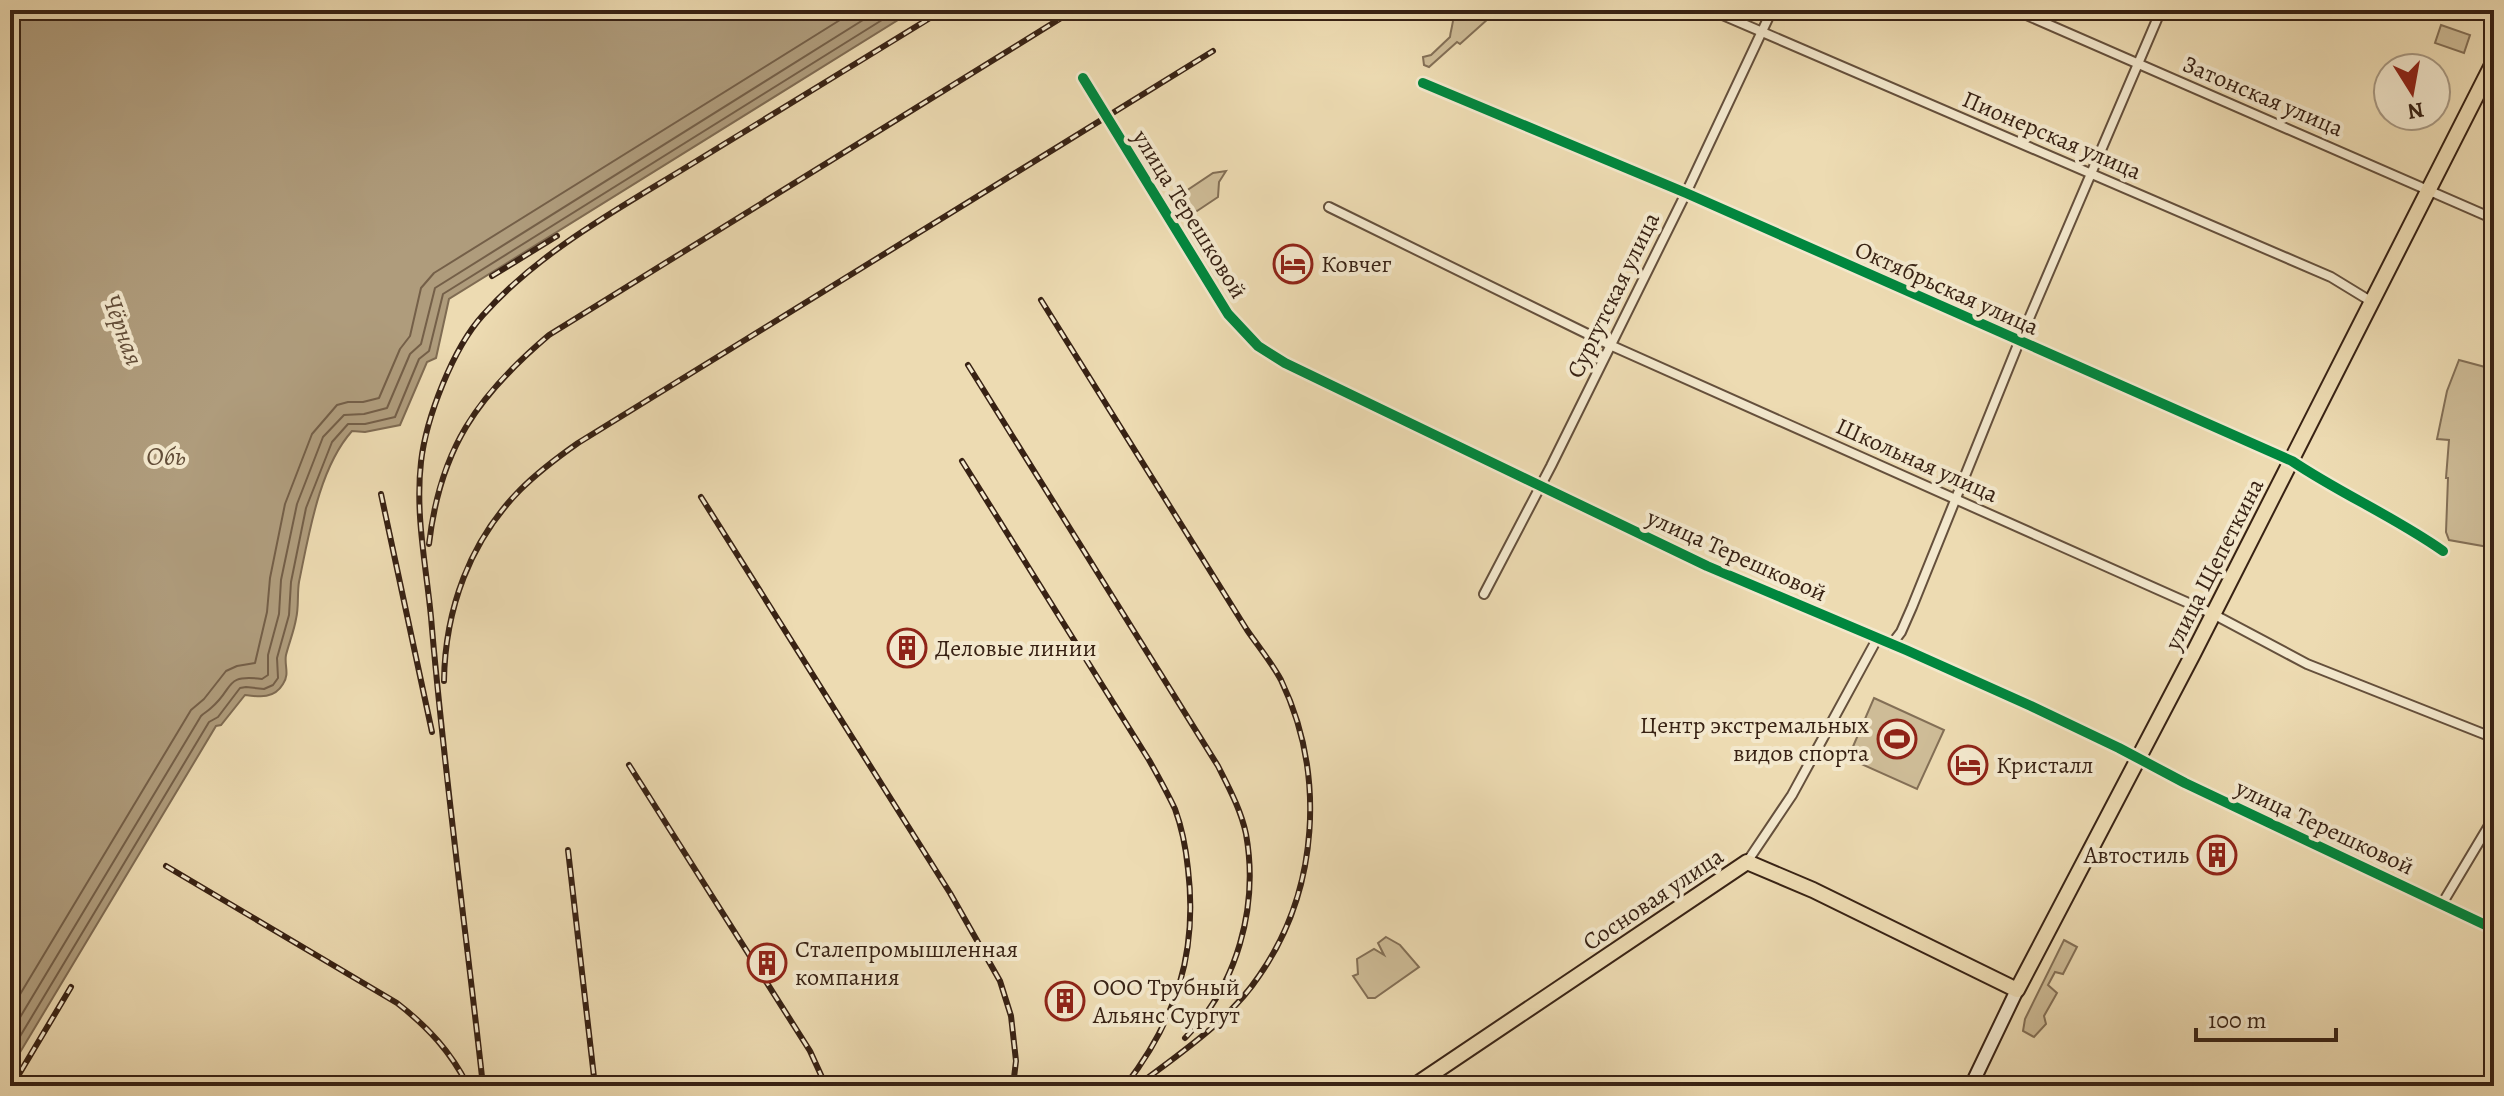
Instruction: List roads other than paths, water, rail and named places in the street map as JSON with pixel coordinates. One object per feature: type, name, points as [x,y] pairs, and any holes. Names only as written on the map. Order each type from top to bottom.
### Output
[{"type":"main road","name":"улица Щепеткина","points":[[1971,1086],[2017,990],[2292,461],[2494,61]]},
{"type":"main road","name":"Сосновая улица","points":[[1414,1086],[1747,862],[1813,890],[2017,990]]},
{"type":"street","name":"Пионерская улица","points":[[1711,10],[2331,277],[2373,303]]},
{"type":"street","name":"Сургутская улица","points":[[1484,594],[1686,193],[1772,10]]},
{"type":"street","name":"Затонская улица","points":[[2015,10],[2494,219]]},
{"type":"street","points":[[1891,645],[1901,632],[1912,607],[2089,173],[2161,10]]},
{"type":"street","name":"улица Терешковой","points":[[1083,78],[1209,287],[1233,321],[1258,346],[1285,363],[1707,566],[2031,706],[2185,783],[2494,929]]},
{"type":"street","name":"Октябрьская улица","points":[[1423,83],[1686,193],[2292,461],[2418,533],[2443,551]]},
{"type":"street","name":"Школьная улица","points":[[1329,207],[1610,345],[2213,614],[2307,664],[2494,738]]},
{"type":"street","points":[[1747,862],[1792,795],[1877,639]]},
{"type":"street","points":[[2442,904],[2494,817]]},
{"type":"water","points":[[10,10],[914,10],[449,299],[436,358],[427,362],[400,425],[365,432],[352,431],[331,463],[307,543],[283,684],[271,695],[245,695],[221,725],[216,726],[10,1069]]},
{"type":"railway","points":[[483,1086],[420,520],[424,444],[443,384],[461,346],[483,315],[505,292],[555,251],[608,215],[943,10]]},
{"type":"railway","points":[[429,544],[442,480],[466,427],[501,380],[549,335],[1074,10]]},
{"type":"railway","points":[[444,681],[455,602],[474,554],[502,510],[541,471],[578,443],[1213,51]]},
{"type":"railway","points":[[492,276],[557,236]]},
{"type":"railway","points":[[1041,300],[1281,680],[1305,754],[1310,792],[1304,869],[1294,907],[1279,942],[1259,976],[1233,1008],[1203,1036],[1137,1086]]},
{"type":"railway","points":[[968,365],[1218,766],[1241,816],[1246,834],[1249,889],[1240,944],[1218,994],[1185,1038]]},
{"type":"railway","points":[[962,461],[1149,760],[1175,809],[1182,831],[1190,900],[1186,957],[1170,1010],[1158,1036],[1125,1086]]},
{"type":"railway","points":[[381,494],[432,732]]},
{"type":"railway","points":[[701,497],[950,893],[1000,981],[1011,1016],[1016,1061],[1013,1086]]},
{"type":"railway","points":[[629,765],[810,1051],[826,1086]]},
{"type":"railway","points":[[568,850],[595,1086]]},
{"type":"railway","points":[[166,866],[397,1003],[438,1041],[468,1086]]},
{"type":"railway","points":[[12,1086],[71,987]]},
{"type":"place","name":"Ковчег","points":[[1293,264]]},
{"type":"place","name":"Деловые линии","points":[[907,648]]},
{"type":"place","name":"Центр экстремальных видов спорта","points":[[1897,739]]},
{"type":"place","name":"Кристалл","points":[[1968,765]]},
{"type":"place","name":"Автостиль","points":[[2217,855]]},
{"type":"place","name":"Сталепромышленная компания","points":[[767,963]]},
{"type":"place","name":"ООО Трубный Альянс Сургут","points":[[1065,1001]]},
{"type":"water label","name":"Чёрная","points":[[123,330]]},
{"type":"water label","name":"Обь","points":[[166,456]]}]
